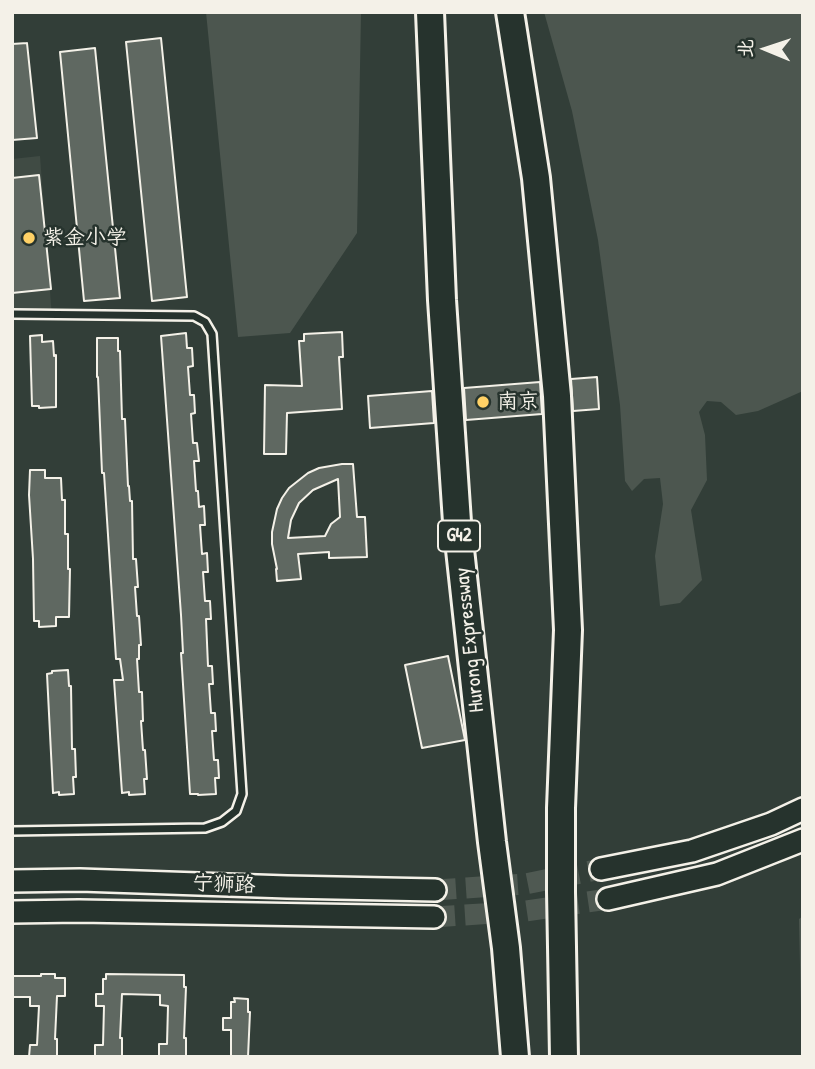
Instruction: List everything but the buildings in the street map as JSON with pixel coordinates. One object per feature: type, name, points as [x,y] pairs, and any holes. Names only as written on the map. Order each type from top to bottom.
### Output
[{"type":"highway","name":"Hurong Expressway","points":[[430,12],[442,300],[457,522],[506,948],[515,1057]]},
{"type":"highway","points":[[510,12],[537,178],[557,396],[568,630],[561,808],[564,1057]]},
{"type":"main road","points":[[601,869],[692,851],[771,824],[803,809]]},
{"type":"main road","points":[[608,899],[717,874],[803,840]]},
{"type":"main road","name":"宁狮路","points":[[12,881],[80,880],[435,890]]},
{"type":"main road","name":"宁狮路","points":[[12,912],[434,917]]},
{"type":"lane","points":[[12,314],[194,316],[205,321],[212,334],[242,794],[236,811],[222,822],[205,828],[12,831]]},
{"type":"shaded area","points":[[206,12],[361,12],[357,233],[290,333],[238,337]]},
{"type":"shaded area","points":[[544,12],[803,12],[803,391],[758,411],[736,415],[721,402],[707,401],[699,412],[705,435],[707,480],[691,510],[702,580],[680,603],[660,606],[655,556],[663,504],[660,478],[644,479],[632,491],[625,481],[620,405],[598,240],[572,111]]},
{"type":"shaded area","name":"紫金小学","points":[[40,156],[52,318],[12,317],[12,159]]},
{"type":"shaded area","points":[[803,916],[803,1057],[802,1057],[799,919]]},
{"type":"tunnel","points":[[435,890],[525,884],[601,869]]},
{"type":"tunnel","points":[[434,917],[526,911],[608,899]]},
{"type":"place","name":"紫金小学","points":[[29,238]]},
{"type":"place","name":"南京","points":[[483,402]]}]
